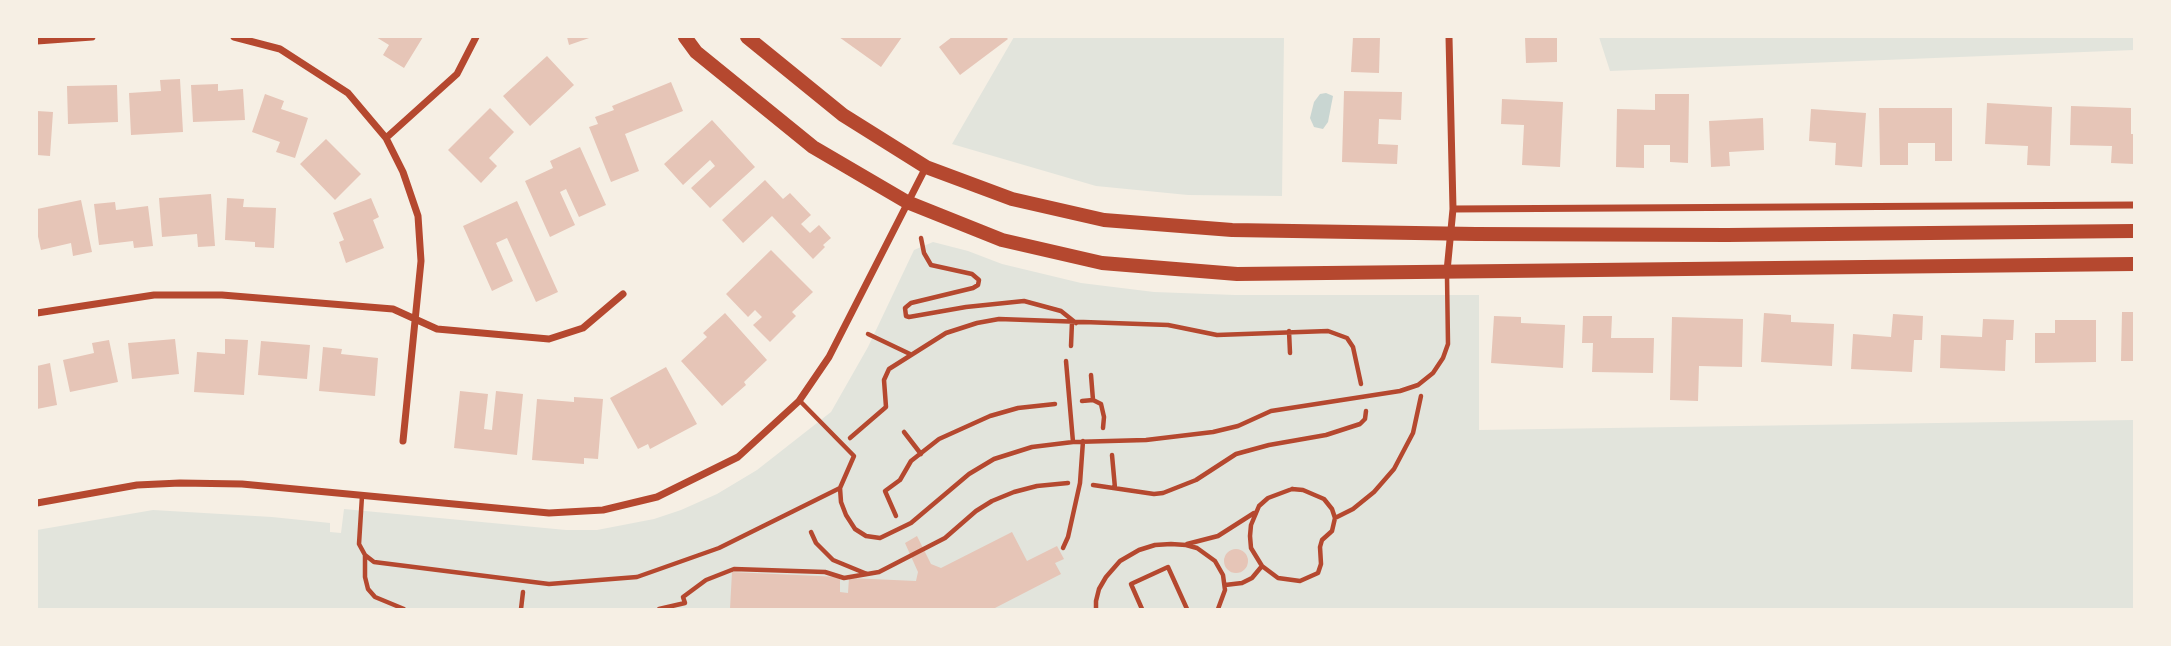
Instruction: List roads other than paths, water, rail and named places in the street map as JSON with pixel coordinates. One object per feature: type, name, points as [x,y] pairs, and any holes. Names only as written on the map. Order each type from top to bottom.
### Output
[{"type":"main road","points":[[685,37],[696,52],[813,147],[906,202],[1002,240],[1102,263],[1237,274],[2134,264]]},
{"type":"main road","points":[[747,37],[843,115],[926,167],[1012,199],[1104,219],[1232,230],[1450,233],[1741,235],[2134,231]]},
{"type":"street","points":[[37,41],[92,37]]},
{"type":"street","points":[[234,37],[280,49],[348,93],[386,138],[403,172],[418,216],[421,261],[403,441]]},
{"type":"street","points":[[386,138],[457,74],[476,37]]},
{"type":"street","points":[[1447,271],[1452,209],[1449,37]]},
{"type":"street","points":[[37,503],[136,485],[180,483],[242,484],[549,513],[603,510],[657,497],[738,457],[799,401],[829,357],[926,167]]},
{"type":"street","points":[[1452,209],[2134,205]]},
{"type":"street","points":[[37,313],[154,295],[222,295],[393,309],[437,329],[549,339],[583,328],[623,294]]},
{"type":"lane","points":[[799,401],[854,456],[840,488],[845,515],[855,528],[866,536],[880,538],[911,523],[969,474],[994,459],[1032,447],[1083,441],[1146,440],[1213,432],[1271,411],[1400,391],[1418,385],[1433,373],[1448,344],[1447,271]]},
{"type":"lane","points":[[1066,361],[1073,442]]},
{"type":"lane","points":[[1063,548],[1080,483],[1083,441]]},
{"type":"lane","points":[[362,495],[359,544],[373,562],[548,583],[637,577],[719,548],[840,488]]},
{"type":"lane","points":[[365,555],[368,589],[375,597],[404,609]]}]
